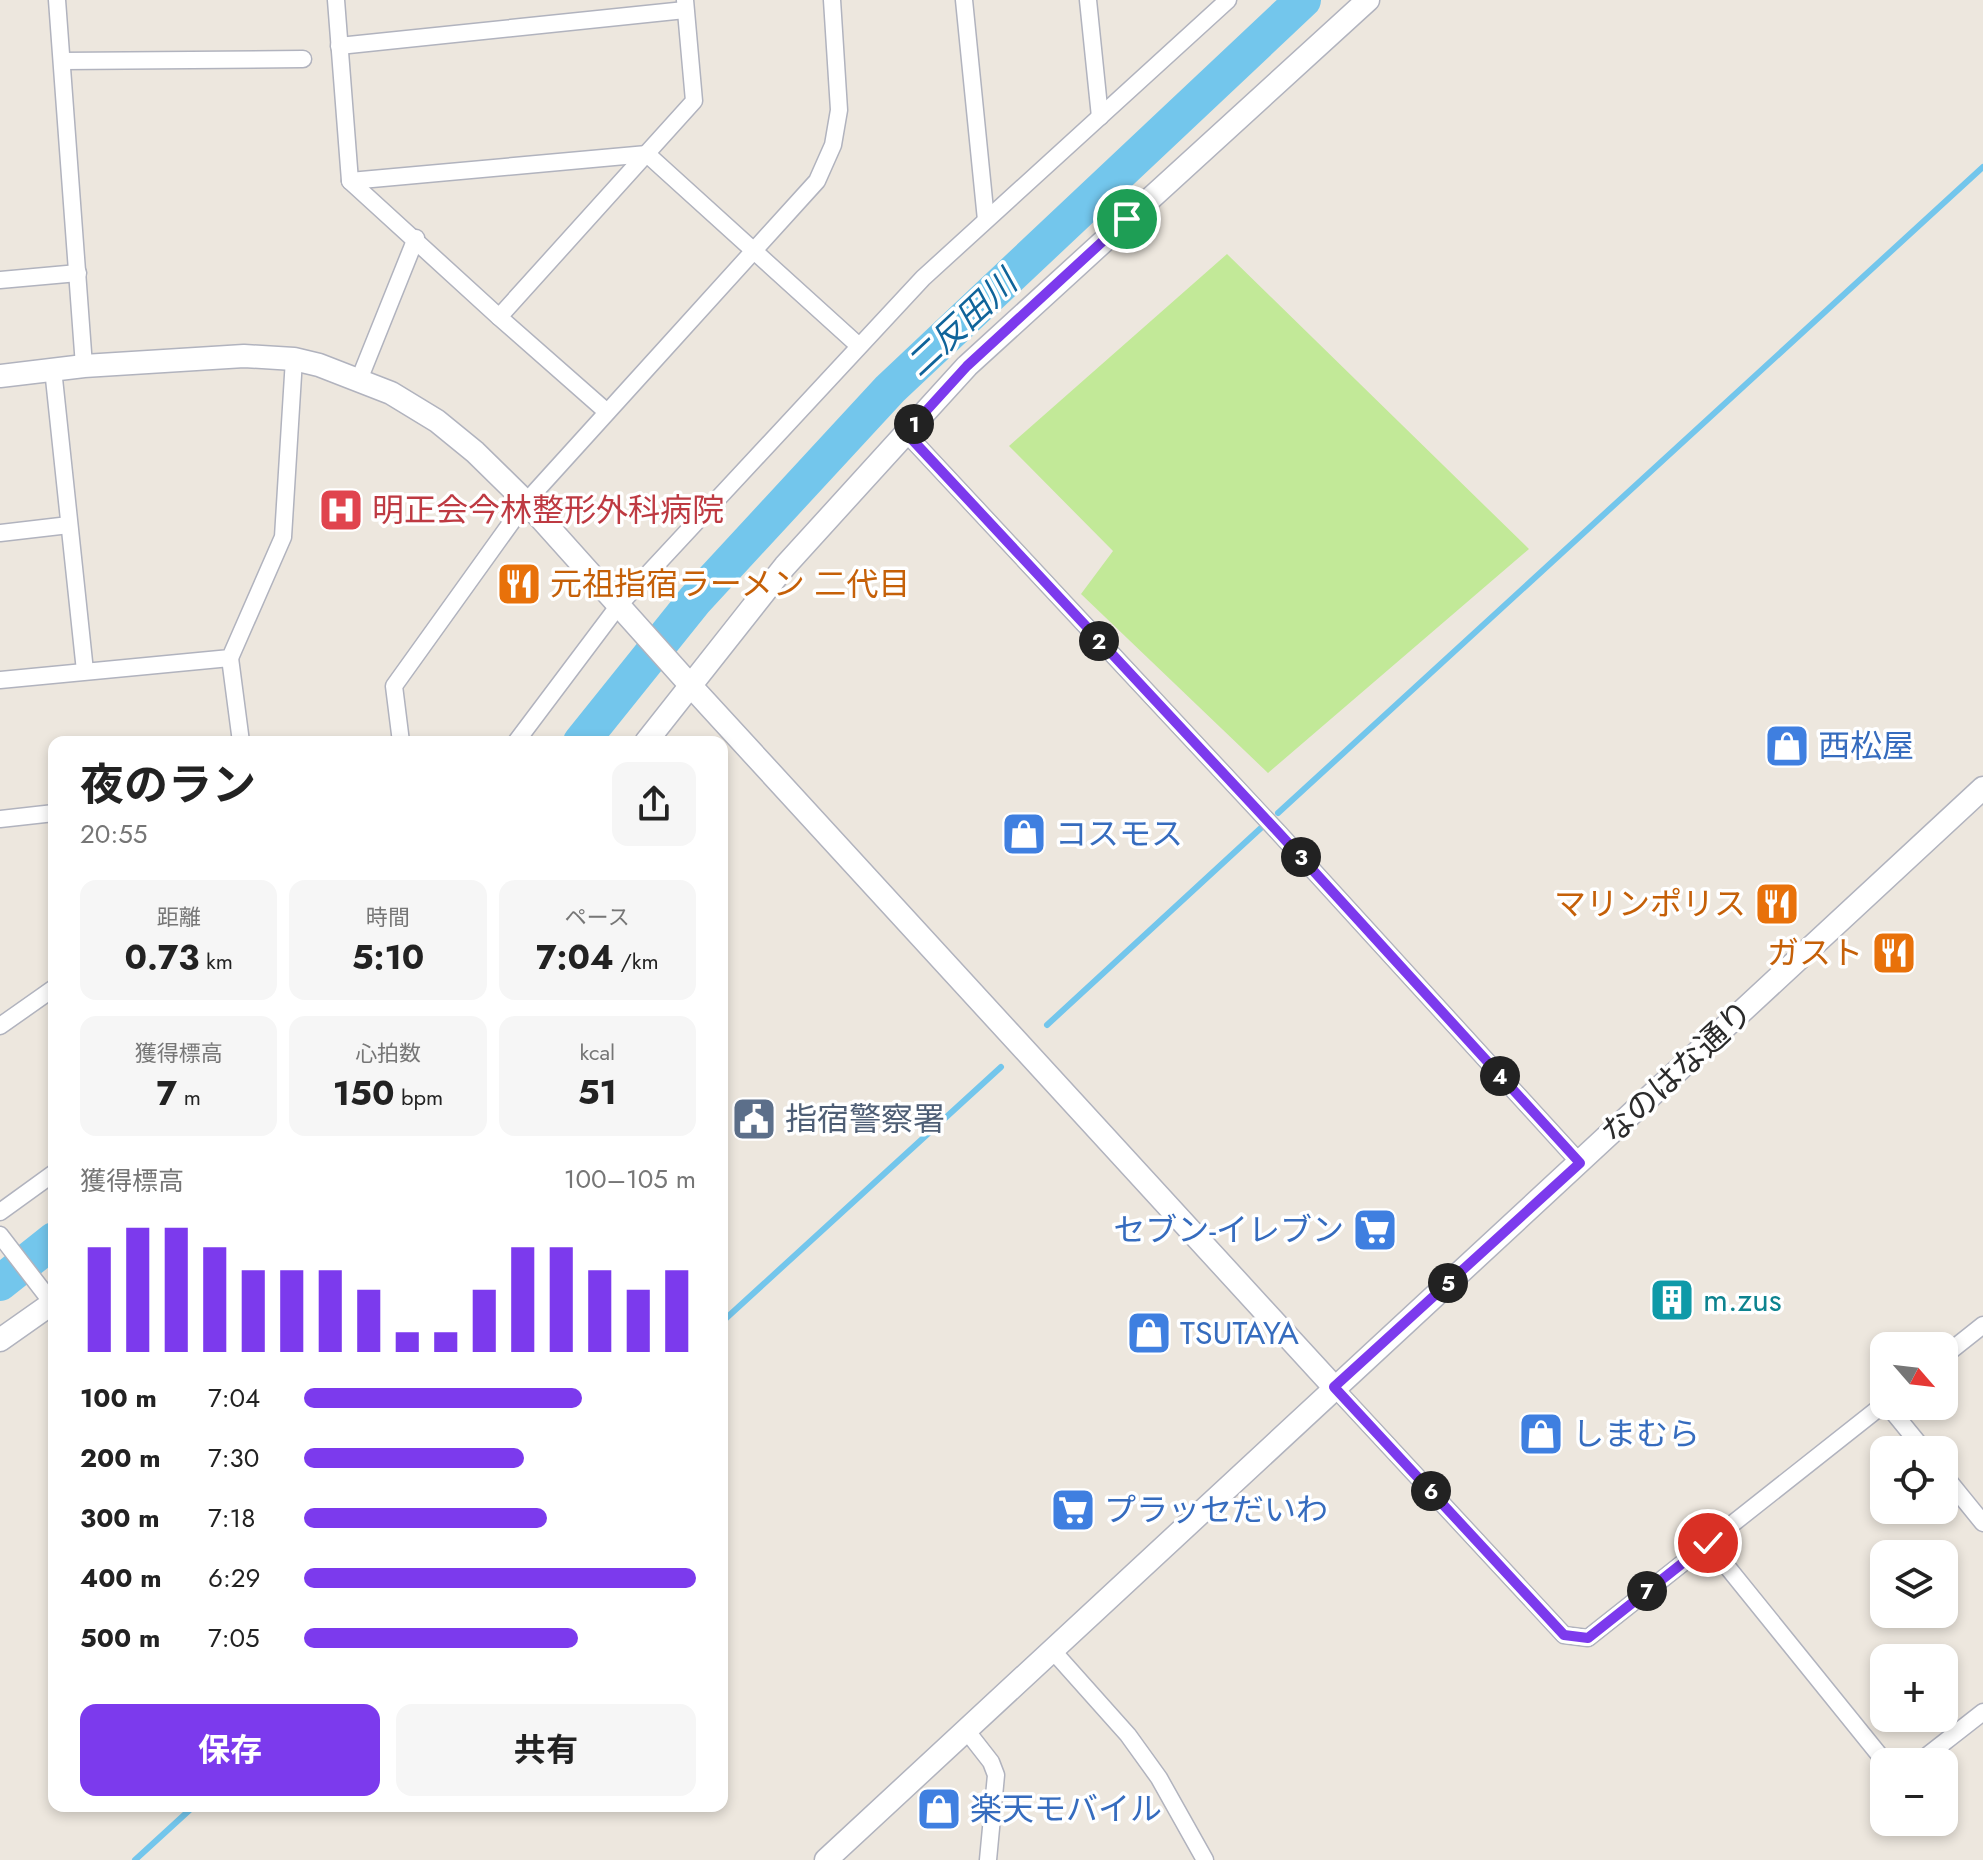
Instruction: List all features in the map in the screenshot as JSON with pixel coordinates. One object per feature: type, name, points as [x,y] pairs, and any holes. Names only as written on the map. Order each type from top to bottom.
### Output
[{"type":"street","points":[[57,0],[84,366]]},
{"type":"street","points":[[336,0],[350,181],[607,412]]},
{"type":"street","points":[[400,736],[394,686],[526,502],[817,181],[833,145],[839,110],[832,0]]},
{"type":"street","points":[[964,0],[986,220]]},
{"type":"street","points":[[1088,0],[1100,117]]},
{"type":"street","points":[[521,736],[625,612],[859,346],[923,278],[1228,0]]},
{"type":"street","points":[[651,736],[785,566],[967,366],[1368,0]]},
{"type":"street","points":[[339,46],[685,5],[694,101],[499,317]]},
{"type":"street","points":[[62,61],[303,59]]},
{"type":"street","points":[[350,181],[647,154],[859,346]]},
{"type":"street","points":[[359,380],[416,238]]},
{"type":"street","points":[[0,280],[78,273]]},
{"type":"street","points":[[0,376],[84,366],[244,356],[294,359],[391,393],[437,421],[475,452],[526,502],[691,686],[1564,1635],[1588,1638],[1870,1417]]},
{"type":"street","points":[[240,736],[230,658],[283,537],[294,359]]},
{"type":"street","points":[[53,369],[85,671]]},
{"type":"street","points":[[906,433],[1278,832],[1580,1163]]},
{"type":"street","points":[[0,533],[69,525]]},
{"type":"street","points":[[0,680],[230,658]]},
{"type":"street","name":"なのはな通り","points":[[826,1860],[1983,788]]},
{"type":"street","points":[[0,819],[48,814]]},
{"type":"street","points":[[0,1026],[48,992]]},
{"type":"street","points":[[0,1212],[48,1177]]},
{"type":"street","points":[[0,1235],[48,1297]]},
{"type":"street","points":[[0,1340],[48,1306]]},
{"type":"street","points":[[1958,1345],[1983,1325]]},
{"type":"street","points":[[1899,1420],[1912,1436]]},
{"type":"street","points":[[1958,1492],[1983,1523]]},
{"type":"street","points":[[1708,1543],[1874,1748]]},
{"type":"street","points":[[1053,1651],[1128,1735],[1159,1778],[1205,1860]]},
{"type":"street","points":[[1937,1748],[1983,1712]]},
{"type":"street","points":[[966,1730],[991,1762],[996,1775],[988,1860]]},
{"type":"green space","points":[[1227,254],[1529,549],[1268,773],[1081,594],[1113,551],[1009,446]]},
{"type":"waterway","name":"二反田川","points":[[586,736],[695,600],[890,389],[1303,0]]},
{"type":"waterway","points":[[1278,813],[1983,167]]},
{"type":"waterway","points":[[1047,1025],[1262,827]]},
{"type":"waterway","points":[[728,1317],[1001,1067]]},
{"type":"waterway","name":"二反田川","points":[[0,1283],[48,1245]]},
{"type":"waterway","points":[[135,1860],[187,1812]]},
{"type":"place","name":"明正会今林整形外科病院","points":[[341,510]]},
{"type":"place","name":"元祖指宿ラーメン 二代目","points":[[519,584]]},
{"type":"place","name":"西松屋","points":[[1787,746]]},
{"type":"place","name":"コスモス","points":[[1024,834]]},
{"type":"place","name":"マリンポリス","points":[[1777,904]]},
{"type":"place","name":"ガスト","points":[[1894,953]]},
{"type":"place","name":"指宿警察署","points":[[754,1119]]},
{"type":"place","name":"セブン-イレブン","points":[[1375,1230]]},
{"type":"place","name":"m.zus","points":[[1672,1300]]},
{"type":"place","name":"TSUTAYA","points":[[1149,1333]]},
{"type":"place","name":"しまむら","points":[[1541,1434]]},
{"type":"place","name":"プラッセだいわ","points":[[1073,1510]]},
{"type":"place","name":"楽天モバイル","points":[[939,1809]]},
{"type":"route","points":[[1127,219],[967,366],[906,433],[1278,832],[1580,1163],[1334,1387],[1564,1635],[1588,1638],[1708,1543]]}]
